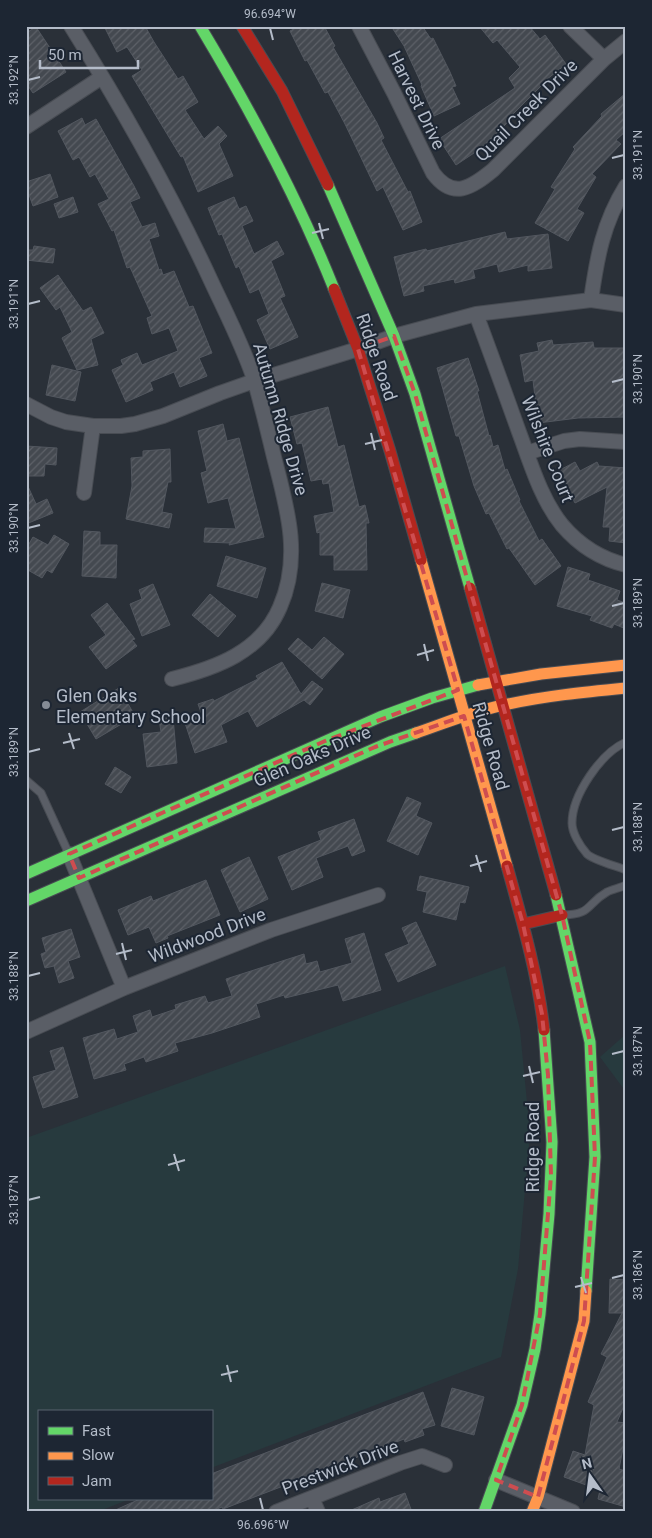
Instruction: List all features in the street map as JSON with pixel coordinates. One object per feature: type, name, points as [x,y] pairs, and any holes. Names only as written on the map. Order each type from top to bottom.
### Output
[{"type":"main road","name":"Ridge Road","points":[[200,26],[276,160],[319,252],[358,349],[390,451],[523,924],[542,1014],[552,1142],[540,1314],[535,1349],[522,1405],[484,1512]]},
{"type":"main road","name":"Ridge Road","points":[[242,26],[282,91],[328,184],[394,336],[415,394],[498,682],[562,915],[590,1042],[595,1157],[584,1320],[538,1497],[532,1512]]},
{"type":"main road","name":"Glen Oaks Drive","points":[[26,874],[325,741],[422,702],[458,690],[498,682],[579,669],[626,665]]},
{"type":"main road","name":"Glen Oaks Drive","points":[[26,901],[375,747],[464,716],[503,705],[556,695],[626,688]]},
{"type":"main road","points":[[523,924],[562,915]]},
{"type":"street","name":"Autumn Ridge Drive","points":[[71,26],[166,188],[197,249],[236,334],[254,381],[292,532],[292,553],[285,592],[280,608],[266,631],[252,646],[228,661],[202,671],[172,679]]},
{"type":"street","name":"Harvest Drive","points":[[359,26],[433,173],[446,187]]},
{"type":"street","points":[[570,26],[604,59]]},
{"type":"street","name":"Quail Creek Drive","points":[[446,187],[456,190],[463,189],[480,181],[604,59],[626,41]]},
{"type":"street","points":[[26,127],[102,77]]},
{"type":"street","points":[[591,300],[601,240],[612,211],[626,186]]},
{"type":"street","points":[[26,404],[51,417],[66,422],[93,426],[128,425],[163,416],[254,381],[394,336],[476,314],[591,300],[626,304]]},
{"type":"street","name":"Wilshire Court","points":[[476,314],[539,484],[556,516],[564,527],[591,551],[626,565]]},
{"type":"street","points":[[84,493],[93,426]]},
{"type":"street","points":[[527,453],[564,441],[580,439],[626,442]]},
{"type":"street","points":[[69,854],[124,988]]},
{"type":"street","name":"Wildwood Drive","points":[[26,1032],[124,988],[271,930],[378,895]]},
{"type":"street","name":"Prestwick Drive","points":[[276,1512],[422,1456],[445,1465]]},
{"type":"street","points":[[496,1480],[573,1512]]},
{"type":"street","points":[[312,1498],[318,1512]]},
{"type":"lane","points":[[626,742],[605,758],[588,777],[577,799],[572,824],[579,843],[588,856],[626,870]]},
{"type":"lane","points":[[26,780],[41,793],[69,854]]},
{"type":"lane","points":[[562,915],[576,915],[584,912],[607,892],[626,885]]},
{"type":"highlighted area","points":[[394,336],[415,394],[562,915],[590,1042],[595,1157],[584,1321],[538,1497],[496,1480],[522,1405],[540,1314],[551,1176],[548,1075],[542,1014],[523,924],[464,716],[375,747],[79,878],[69,854],[325,741],[458,690],[358,349]]},
{"type":"green space","points":[[505,966],[520,1030],[530,1133],[518,1269],[501,1357],[212,1468],[212,1410],[38,1410],[38,1500],[127,1500],[97,1512],[26,1512],[26,1138]]},
{"type":"green space","points":[[626,1034],[626,1092],[600,1057]]},
{"type":"building","points":[[104,26],[145,26],[178,79],[183,76],[198,102],[185,110],[204,139],[218,126],[227,136],[219,144],[233,176],[198,192],[183,156],[181,157],[132,76],[142,70],[127,47],[117,52]]},
{"type":"building","points":[[299,26],[324,26],[335,46],[333,47],[377,123],[384,138],[381,140],[408,192],[410,191],[422,222],[403,230],[383,187],[377,191],[328,92],[325,93],[307,60],[305,61],[290,31]]},
{"type":"building","points":[[391,26],[422,26],[431,39],[433,38],[456,86],[452,87],[460,104],[434,116],[404,46]]},
{"type":"building","points":[[479,26],[529,26],[540,39],[545,35],[566,64],[541,84],[513,114],[514,116],[483,147],[456,165],[439,139],[515,88],[509,78],[520,67],[497,40],[493,43]]},
{"type":"building","points":[[36,27],[66,72],[33,93],[26,83],[26,33]]},
{"type":"building","points":[[626,93],[626,131],[616,140],[621,144],[592,174],[596,177],[577,209],[584,213],[568,241],[535,223],[555,189],[551,187],[575,149],[573,147],[602,116],[601,114]]},
{"type":"building","points":[[82,118],[85,125],[96,119],[134,186],[140,198],[130,202],[142,227],[155,223],[159,236],[149,239],[159,270],[161,269],[163,275],[174,271],[189,307],[193,306],[212,353],[199,358],[207,376],[180,387],[174,372],[150,382],[153,390],[126,402],[112,370],[123,365],[121,360],[137,353],[142,365],[178,351],[169,328],[152,334],[147,318],[152,316],[130,267],[127,268],[114,230],[112,231],[98,204],[109,199],[95,174],[90,177],[79,157],[73,160],[58,131]]},
{"type":"building","points":[[50,174],[58,197],[33,206],[26,182]]},
{"type":"building","points":[[73,197],[78,212],[59,218],[54,204]]},
{"type":"building","points":[[234,197],[239,209],[246,206],[253,221],[242,226],[254,254],[277,241],[284,254],[271,261],[285,296],[280,298],[298,337],[270,349],[257,320],[269,314],[259,289],[250,293],[239,266],[236,268],[222,234],[219,235],[208,208]]},
{"type":"building","points":[[505,232],[507,239],[548,234],[552,268],[528,271],[528,265],[499,272],[497,264],[473,270],[475,278],[455,283],[454,279],[423,286],[424,291],[404,296],[394,257]]},
{"type":"building","points":[[34,246],[55,249],[53,263],[26,260],[26,250],[33,250]]},
{"type":"building","points":[[58,275],[83,311],[91,307],[104,333],[91,339],[98,365],[77,370],[62,338],[72,332],[60,307],[56,310],[40,288]]},
{"type":"building","points":[[552,340],[553,345],[593,342],[594,348],[626,348],[626,417],[578,418],[538,423],[533,380],[525,382],[520,355],[539,351],[537,343]]},
{"type":"building","points":[[468,358],[479,391],[477,391],[493,447],[498,445],[505,470],[507,469],[519,501],[539,541],[542,539],[561,566],[535,585],[509,548],[507,549],[489,513],[486,514],[474,486],[459,436],[456,436],[437,368]]},
{"type":"building","points":[[52,365],[81,372],[75,401],[46,395]]},
{"type":"building","points":[[328,407],[338,447],[344,445],[359,507],[365,505],[369,523],[366,523],[367,570],[334,570],[334,555],[320,555],[320,532],[317,533],[314,516],[334,512],[329,483],[323,484],[322,479],[311,481],[302,443],[297,444],[290,417]]},
{"type":"building","points":[[223,424],[227,441],[239,438],[264,537],[229,545],[230,543],[204,542],[205,528],[236,529],[228,498],[208,503],[201,473],[207,471],[198,431]]},
{"type":"building","points":[[26,446],[57,448],[56,465],[45,464],[44,476],[26,476]]},
{"type":"building","points":[[170,449],[171,482],[168,482],[162,512],[172,514],[169,528],[126,519],[132,486],[131,458],[143,457],[143,451]]},
{"type":"building","points":[[575,462],[580,471],[597,462],[599,466],[626,468],[626,543],[609,541],[610,527],[603,527],[607,487],[575,503],[558,471]]},
{"type":"building","points":[[26,482],[36,504],[47,499],[53,513],[26,524]]},
{"type":"building","points":[[84,531],[100,532],[100,545],[117,545],[116,578],[82,576]]},
{"type":"building","points":[[54,535],[69,544],[52,573],[47,570],[42,578],[26,569],[26,549],[33,537],[48,545]]},
{"type":"building","points":[[226,556],[266,568],[257,598],[217,586]]},
{"type":"building","points":[[568,567],[590,574],[588,580],[620,591],[617,600],[626,603],[626,629],[614,624],[612,628],[590,620],[592,616],[557,606]]},
{"type":"building","points":[[322,583],[350,590],[343,618],[315,611]]},
{"type":"building","points":[[153,584],[170,625],[142,636],[130,604],[142,599],[139,590]]},
{"type":"building","points":[[210,594],[236,616],[218,637],[192,615]]},
{"type":"building","points":[[107,603],[135,639],[132,640],[137,646],[106,669],[89,647],[106,635],[91,615]]},
{"type":"building","points":[[324,637],[344,654],[322,679],[288,649],[298,638],[312,650]]},
{"type":"building","points":[[282,662],[301,694],[312,681],[323,689],[310,705],[304,700],[257,727],[248,711],[221,725],[227,742],[195,753],[184,720],[202,715],[198,704],[213,699],[214,701],[258,679],[256,676]]},
{"type":"building","points":[[119,688],[135,716],[96,739],[80,712]]},
{"type":"building","points":[[173,717],[177,763],[147,767],[143,734],[161,732],[159,719]]},
{"type":"building","points":[[115,767],[131,777],[121,793],[105,784]]},
{"type":"building","points":[[407,797],[421,803],[416,816],[432,823],[418,855],[387,841]]},
{"type":"building","points":[[354,819],[365,851],[352,856],[348,846],[316,858],[323,877],[292,890],[278,857],[321,840],[318,832]]},
{"type":"building","points":[[249,857],[268,899],[240,912],[221,870]]},
{"type":"building","points":[[420,876],[469,887],[465,903],[460,902],[456,920],[423,912],[427,892],[417,890]]},
{"type":"building","points":[[206,880],[220,915],[167,936],[168,938],[156,943],[149,927],[128,935],[118,910],[151,896],[153,901]]},
{"type":"building","points":[[416,922],[436,965],[398,982],[385,954],[409,944],[402,928]]},
{"type":"building","points":[[71,929],[80,957],[68,961],[74,978],[59,983],[54,966],[45,968],[41,954],[46,952],[42,938]]},
{"type":"building","points":[[364,933],[381,990],[343,1001],[338,985],[285,998],[284,995],[256,1004],[260,1017],[175,1043],[178,1051],[146,1062],[144,1057],[124,1064],[126,1070],[94,1079],[83,1038],[114,1029],[117,1039],[138,1032],[133,1016],[150,1010],[152,1017],[176,1009],[175,1005],[205,996],[208,1003],[232,996],[226,979],[304,954],[306,964],[317,961],[320,972],[352,963],[345,939]]},
{"type":"building","points":[[63,1047],[78,1097],[43,1108],[33,1077],[56,1070],[50,1051]]},
{"type":"building","points":[[610,1279],[626,1280],[626,1401],[617,1422],[626,1423],[626,1433],[619,1469],[626,1471],[626,1507],[598,1499],[600,1490],[564,1477],[573,1451],[585,1455],[594,1405],[588,1402],[607,1357],[601,1354],[622,1313],[609,1313]]},
{"type":"building","points":[[452,1388],[484,1397],[474,1435],[441,1426]]},
{"type":"building","points":[[423,1392],[435,1425],[422,1429],[424,1435],[405,1442],[404,1439],[332,1467],[331,1465],[291,1483],[223,1509],[222,1507],[209,1512],[111,1512],[138,1500],[212,1500],[212,1474]]},
{"type":"building","points":[[405,1493],[412,1512],[347,1512],[379,1498],[380,1502]]},
{"type":"traffic: fast","points":[[200,26],[289,187],[334,289]]},
{"type":"traffic: fast","points":[[328,185],[394,336],[415,394],[470,588]]},
{"type":"traffic: fast","points":[[26,874],[380,717],[432,698],[478,685]]},
{"type":"traffic: fast","points":[[26,901],[390,742],[416,733]]},
{"type":"traffic: fast","points":[[556,895],[590,1042],[595,1157],[586,1291]]},
{"type":"traffic: fast","points":[[484,1512],[522,1405],[535,1349],[540,1314],[549,1214],[552,1142],[544,1030]]},
{"type":"traffic: slow","points":[[421,560],[507,866]]},
{"type":"traffic: slow","points":[[478,685],[541,674],[626,665]]},
{"type":"traffic: slow","points":[[416,733],[504,705],[549,697],[626,688]]},
{"type":"traffic: slow","points":[[532,1512],[538,1497],[584,1321],[586,1291]]},
{"type":"traffic: jam","points":[[242,26],[282,91],[328,185]]},
{"type":"traffic: jam","points":[[334,289],[358,349],[421,560]]},
{"type":"traffic: jam","points":[[470,588],[556,895]]},
{"type":"traffic: jam","points":[[507,866],[534,968],[544,1030]]},
{"type":"traffic: jam","points":[[523,924],[562,915]]},
{"type":"place","name":"Glen Oaks Elementary School","points":[[46,705]]}]
